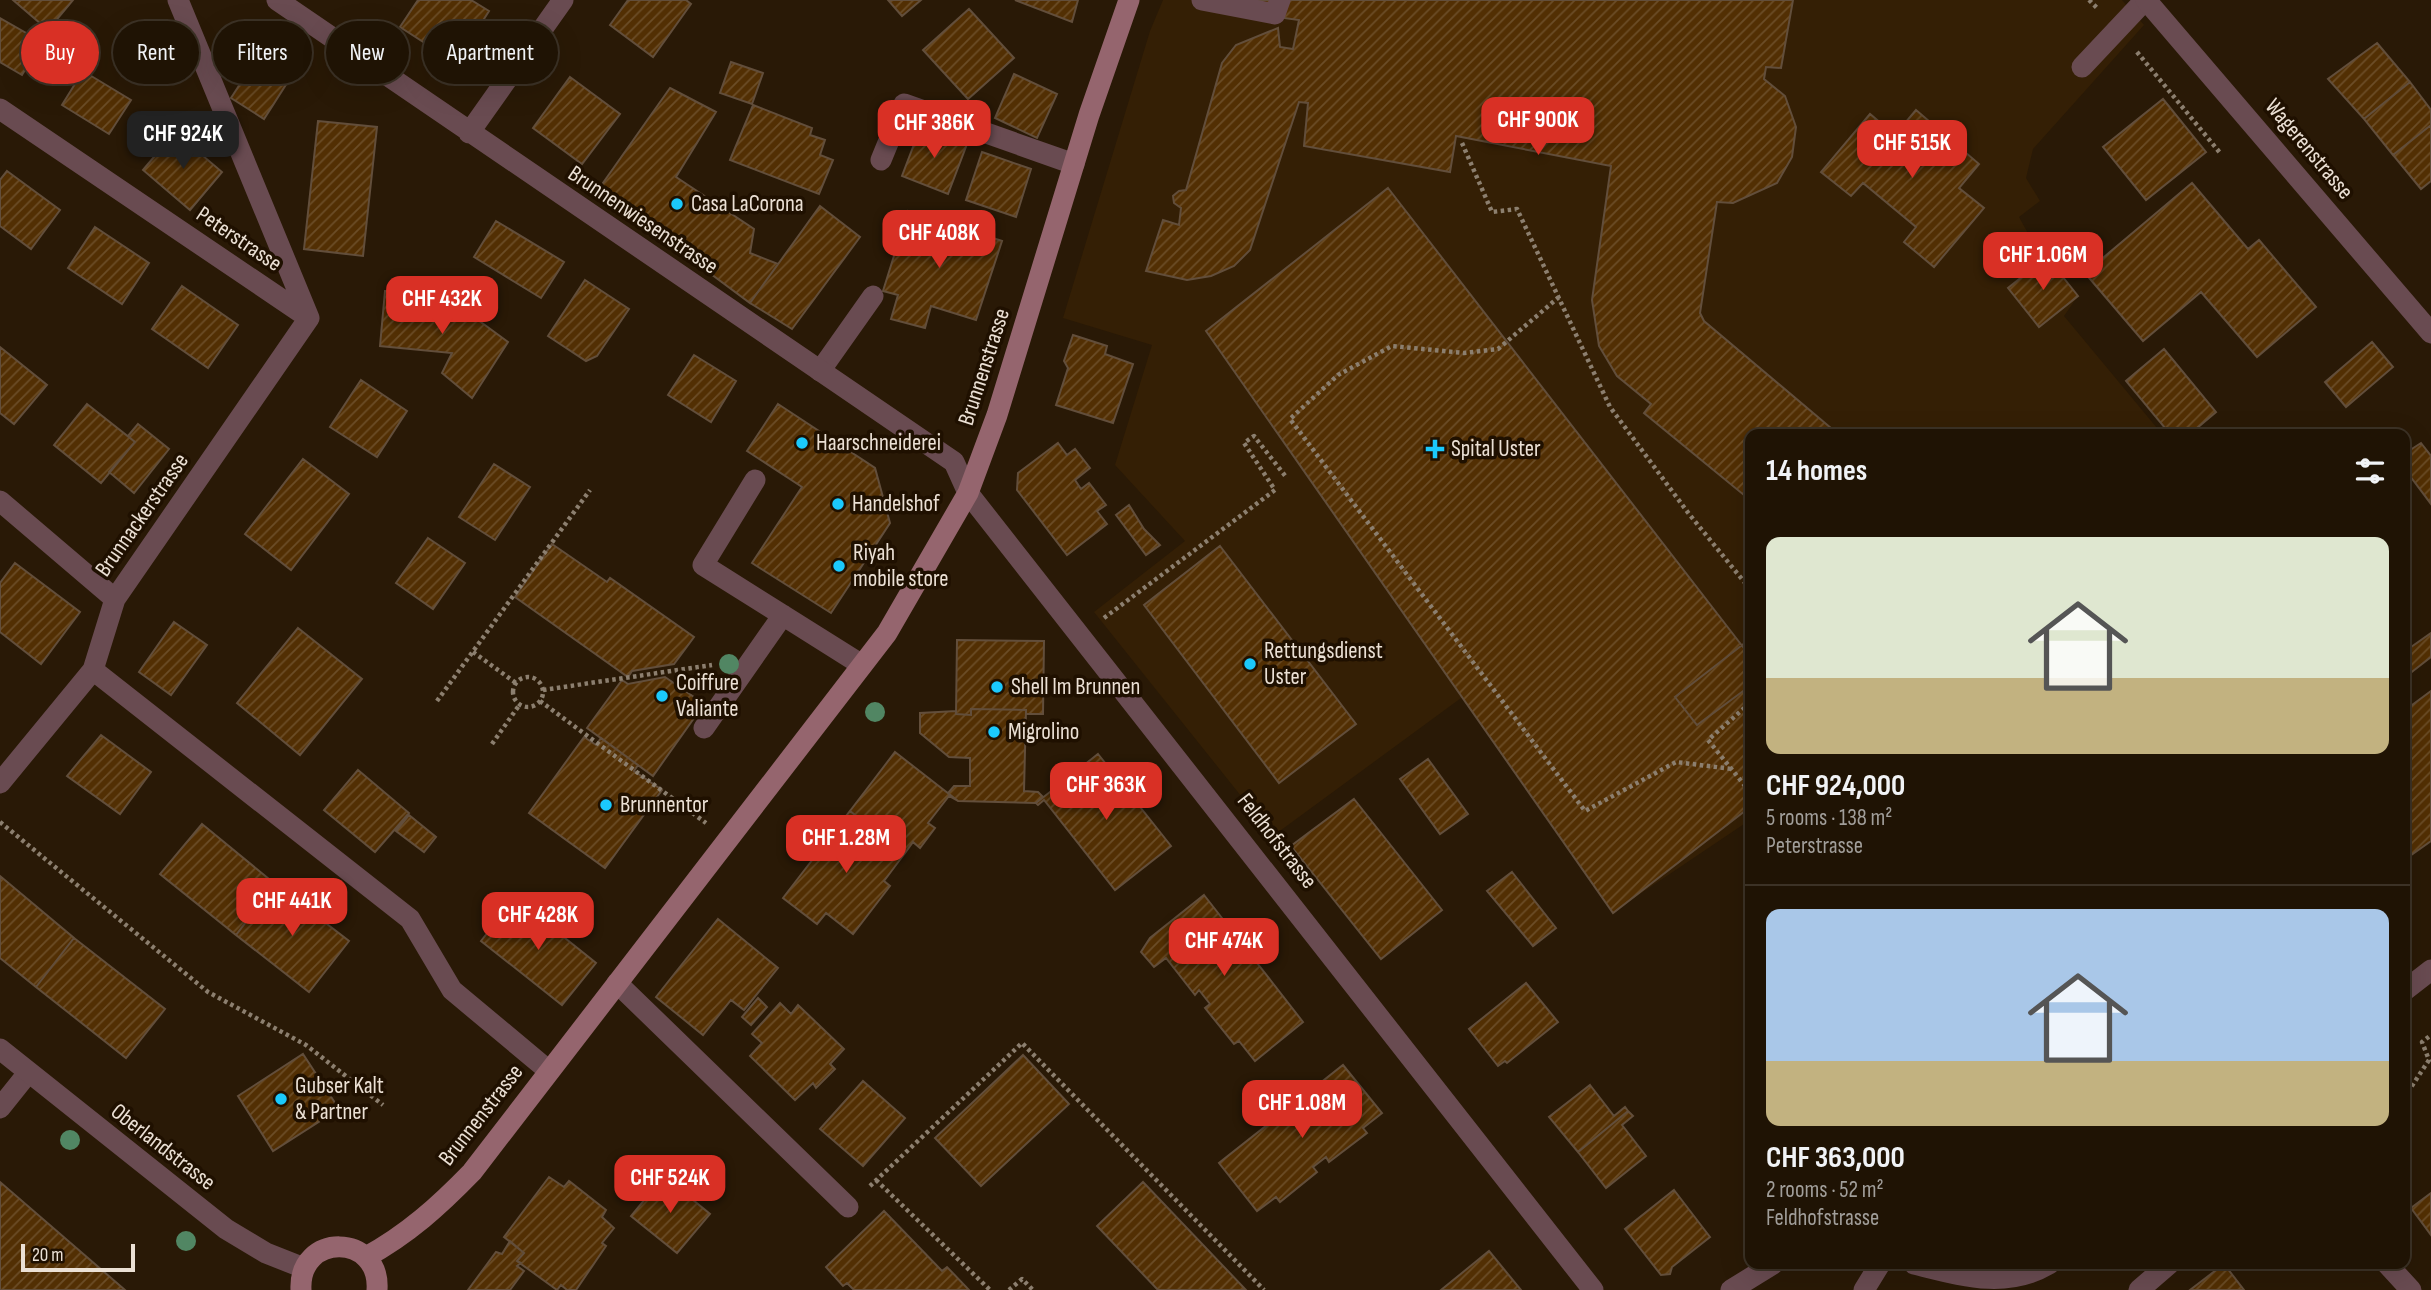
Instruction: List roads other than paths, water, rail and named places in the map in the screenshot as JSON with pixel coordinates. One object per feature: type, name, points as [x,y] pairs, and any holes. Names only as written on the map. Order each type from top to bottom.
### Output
[{"type":"main road","name":"Brunnenstrasse","points":[[366,1257],[402,1237],[435,1211],[471,1172],[895,621],[968,493],[997,415],[1074,164],[1129,0]]},
{"type":"main road","points":[[302,1290],[304,1268],[321,1250],[345,1247],[366,1257],[374,1268],[377,1290]]},
{"type":"street","points":[[178,0],[309,318]]},
{"type":"street","name":"Brunnenwiesenstrasse","points":[[277,0],[954,462],[968,493]]},
{"type":"street","points":[[469,133],[563,0]]},
{"type":"street","points":[[1202,0],[1275,14],[1280,0]]},
{"type":"street","points":[[2082,67],[2146,0]]},
{"type":"street","name":"Wagerenstrasse","points":[[2146,0],[2431,333]]},
{"type":"street","points":[[881,160],[904,104],[1074,164]]},
{"type":"street","name":"Peterstrasse","points":[[0,109],[309,318]]},
{"type":"street","points":[[820,371],[873,296]]},
{"type":"street","name":"Brunnackerstrasse","points":[[93,670],[115,599],[309,318]]},
{"type":"street","points":[[755,480],[703,565],[862,665]]},
{"type":"street","name":"Feldhofstrasse","points":[[968,493],[1593,1290]]},
{"type":"street","points":[[0,501],[115,599]]},
{"type":"street","points":[[704,728],[783,615]]},
{"type":"street","points":[[0,783],[93,670],[410,919],[452,990],[549,1071]]},
{"type":"street","points":[[2410,986],[2431,970]]},
{"type":"street","points":[[617,983],[848,1208]]},
{"type":"street","name":"Oberlandstrasse","points":[[0,1049],[226,1229],[266,1254],[304,1268]]},
{"type":"street","points":[[0,1108],[28,1073]]},
{"type":"street","points":[[1731,1290],[1765,1269]]},
{"type":"street","points":[[1864,1290],[1877,1269]]},
{"type":"street","points":[[1934,1269],[1970,1278],[2002,1279],[2031,1269]]},
{"type":"street","points":[[2139,1290],[2163,1269]]},
{"type":"street","points":[[2392,1269],[2411,1290]]},
{"type":"place","name":"Casa LaCorona","points":[[677,204]]},
{"type":"place","name":"Haarschneiderei","points":[[802,443]]},
{"type":"place","name":"Spital Uster","points":[[1435,449]]},
{"type":"place","name":"Handelshof","points":[[838,504]]},
{"type":"place","name":"Riyah mobile store","points":[[839,566]]},
{"type":"place","name":"Rettungsdienst Uster","points":[[1250,664]]},
{"type":"place","name":"Shell Im Brunnen","points":[[997,687]]},
{"type":"place","name":"Coiffure Valiante","points":[[662,696]]},
{"type":"place","name":"Migrolino","points":[[994,732]]},
{"type":"place","name":"Brunnentor","points":[[606,805]]},
{"type":"place","name":"Gubser Kalt & Partner","points":[[281,1099]]}]
